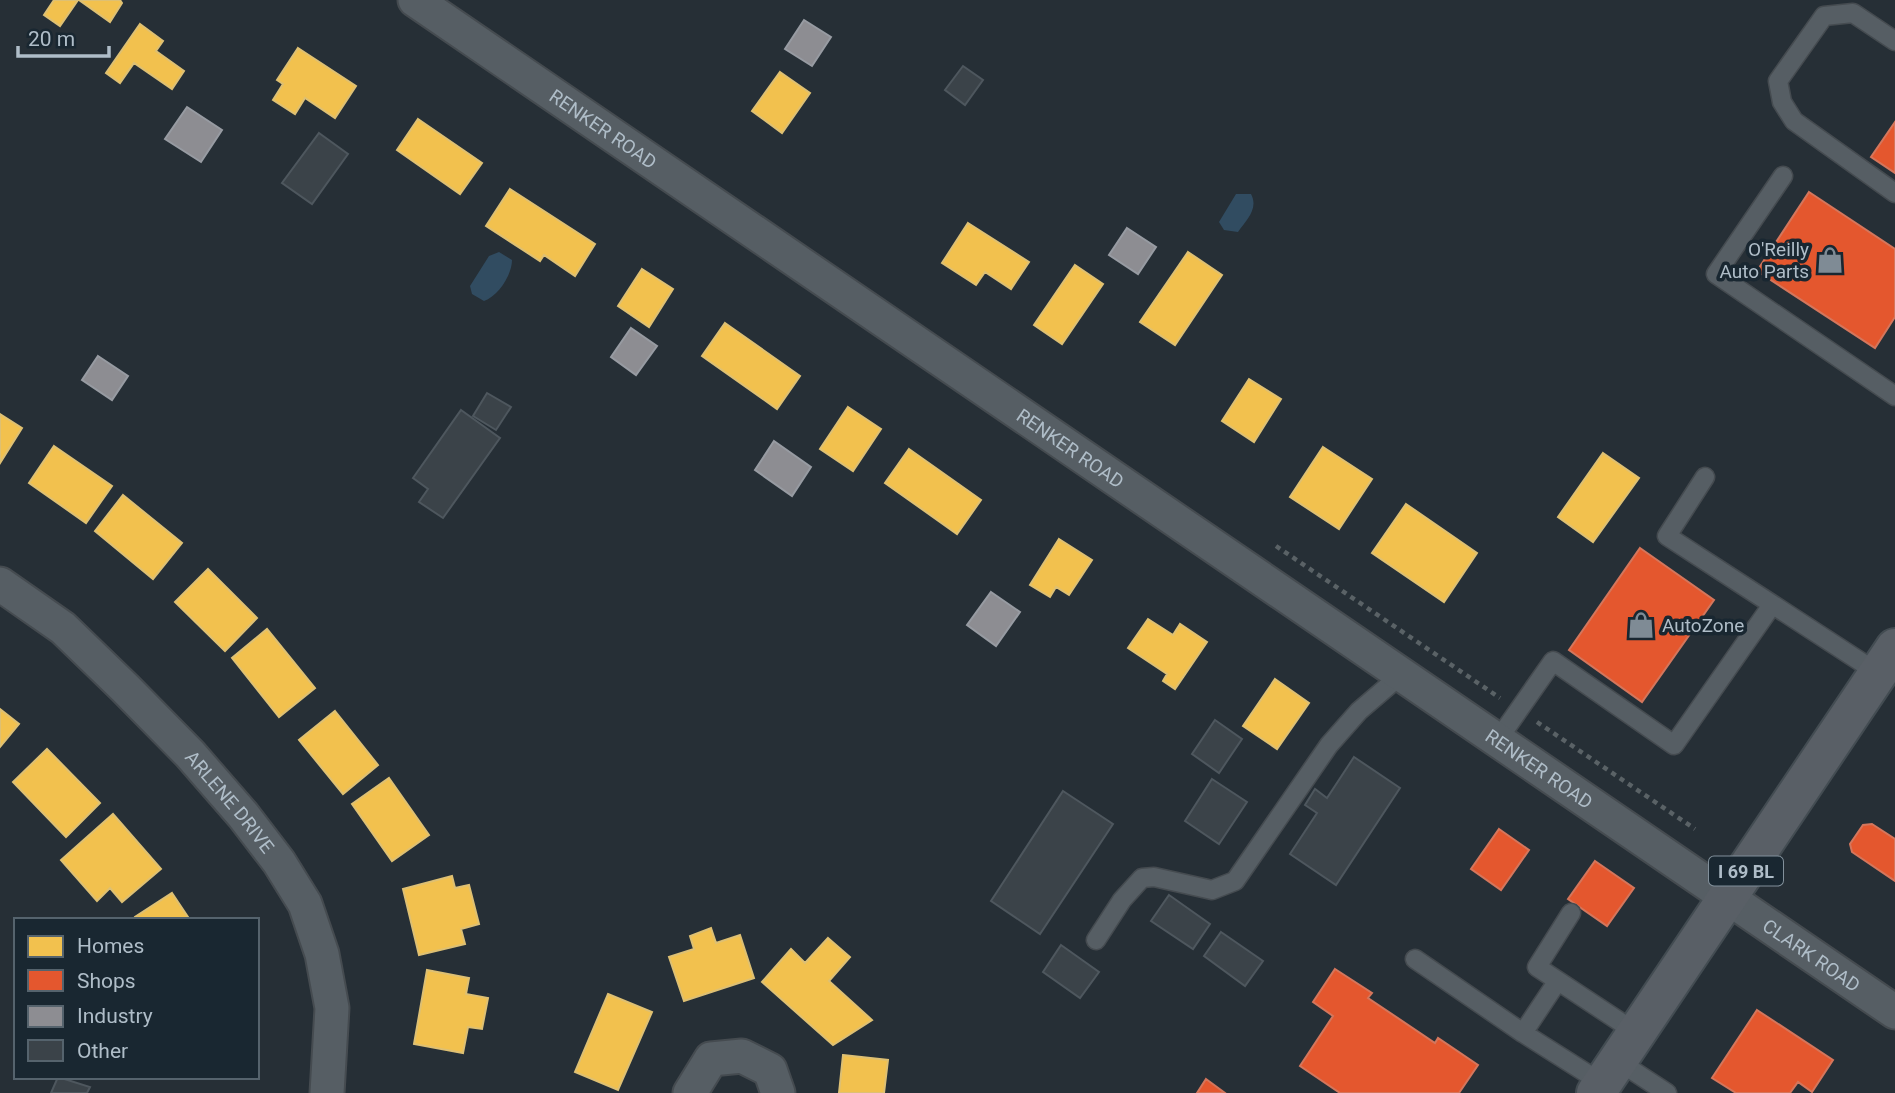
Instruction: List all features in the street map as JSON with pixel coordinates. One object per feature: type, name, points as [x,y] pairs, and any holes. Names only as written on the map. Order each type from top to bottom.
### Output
[{"type":"main road","name":"I 69 BL","points":[[1613,1068],[1887,660]]},
{"type":"street","name":"RENKER ROAD","points":[[415,0],[1727,899]]},
{"type":"street","name":"ARLENE DRIVE","points":[[0,584],[62,628],[125,688],[216,785],[279,862],[305,904],[322,954],[332,1008],[327,1093]]},
{"type":"street","name":"CLARK ROAD","points":[[1727,899],[1895,1012]]},
{"type":"street","points":[[690,1093],[711,1059],[742,1056],[770,1070],[778,1093]]},
{"type":"lane","points":[[1895,41],[1853,13],[1824,16],[1778,81],[1782,102],[1794,121],[1817,140],[1895,193]]},
{"type":"lane","points":[[1783,176],[1716,274],[1895,396]]},
{"type":"lane","points":[[1705,477],[1667,536],[1772,605],[1887,660]]},
{"type":"lane","points":[[1497,741],[1553,661],[1674,745],[1772,605]]},
{"type":"lane","points":[[1096,940],[1122,900],[1142,878],[1154,877],[1212,890],[1235,881],[1329,745],[1359,711],[1401,675]]},
{"type":"lane","points":[[1571,913],[1537,965],[1557,982],[1613,1068]]},
{"type":"lane","points":[[1415,959],[1523,1033],[1613,1068],[1667,1093]]},
{"type":"lane","points":[[1523,1033],[1557,982]]},
{"type":"path","points":[[1276,547],[1695,830]]},
{"type":"water","points":[[1236,194],[1251,194],[1253,199],[1253,209],[1238,232],[1224,230],[1219,222]]},
{"type":"water","points":[[499,252],[512,260],[510,272],[499,290],[484,301],[472,294],[470,286],[489,256]]},
{"type":"building: Homes","points":[[54,0],[78,0],[60,26],[44,15]]},
{"type":"building: Homes","points":[[79,0],[120,0],[122,3],[110,22]]},
{"type":"building: Homes","points":[[140,24],[163,41],[156,51],[184,71],[172,89],[134,63],[120,83],[106,73]]},
{"type":"building: Homes","points":[[298,48],[356,86],[335,118],[305,98],[295,114],[273,100],[283,84],[277,80]]},
{"type":"building: Homes","points":[[780,72],[810,93],[782,133],[752,111]]},
{"type":"building: Homes","points":[[418,119],[482,163],[460,194],[397,150]]},
{"type":"building: Homes","points":[[510,189],[595,244],[575,276],[544,255],[540,261],[486,226]]},
{"type":"building: Homes","points":[[968,223],[1029,262],[1011,289],[985,272],[976,285],[942,263]]},
{"type":"building: Homes","points":[[1188,252],[1222,275],[1175,345],[1140,322]]},
{"type":"building: Homes","points":[[1075,265],[1103,284],[1062,344],[1034,325]]},
{"type":"building: Homes","points":[[642,269],[673,289],[649,327],[618,306]]},
{"type":"building: Homes","points":[[725,323],[800,376],[777,409],[702,356]]},
{"type":"building: Homes","points":[[1249,379],[1281,399],[1254,442],[1222,421]]},
{"type":"building: Homes","points":[[848,407],[881,429],[853,471],[820,449]]},
{"type":"building: Homes","points":[[0,414],[22,428],[0,463]]},
{"type":"building: Homes","points":[[54,446],[112,486],[86,523],[29,483]]},
{"type":"building: Homes","points":[[1323,447],[1372,479],[1339,529],[1290,497]]},
{"type":"building: Homes","points":[[909,449],[981,500],[957,534],[885,483]]},
{"type":"building: Homes","points":[[1603,453],[1639,478],[1593,542],[1558,517]]},
{"type":"building: Homes","points":[[123,495],[182,543],[153,579],[95,531]]},
{"type":"building: Homes","points":[[1406,504],[1477,553],[1444,602],[1372,553]]},
{"type":"building: Homes","points":[[1059,539],[1092,560],[1069,595],[1056,587],[1050,597],[1030,585]]},
{"type":"building: Homes","points":[[208,569],[257,618],[225,651],[175,602]]},
{"type":"building: Homes","points":[[1148,619],[1173,635],[1180,624],[1207,642],[1175,689],[1163,681],[1167,674],[1128,648]]},
{"type":"building: Homes","points":[[267,629],[315,688],[279,717],[232,658]]},
{"type":"building: Homes","points":[[1275,679],[1309,703],[1277,749],[1243,726]]},
{"type":"building: Homes","points":[[0,709],[19,724],[0,747]]},
{"type":"building: Homes","points":[[335,711],[378,765],[343,794],[299,740]]},
{"type":"building: Homes","points":[[47,749],[100,803],[66,837],[13,782]]},
{"type":"building: Homes","points":[[389,778],[429,835],[392,861],[352,804]]},
{"type":"building: Homes","points":[[113,814],[161,869],[122,902],[110,888],[97,901],[61,860]]},
{"type":"building: Homes","points":[[452,876],[455,888],[469,885],[479,924],[461,929],[465,944],[419,955],[403,889]]},
{"type":"building: Homes","points":[[172,893],[189,918],[135,918]]},
{"type":"building: Homes","points":[[711,928],[716,943],[740,935],[754,978],[684,1001],[669,957],[694,949],[690,936]]},
{"type":"building: Homes","points":[[828,938],[850,957],[829,981],[872,1020],[833,1045],[762,982],[791,949],[805,963]]},
{"type":"building: Homes","points":[[427,970],[469,978],[466,994],[488,998],[482,1029],[468,1027],[463,1053],[414,1044]]},
{"type":"building: Homes","points":[[608,994],[652,1012],[618,1090],[575,1072]]},
{"type":"building: Homes","points":[[843,1055],[888,1060],[884,1093],[839,1093]]},
{"type":"building: Shops","points":[[1895,122],[1895,173],[1871,157]]},
{"type":"building: Shops","name":"O'Reilly Auto Parts","points":[[1809,192],[1895,249],[1895,317],[1875,348],[1757,271]]},
{"type":"building: Shops","name":"AutoZone","points":[[1640,548],[1714,600],[1642,702],[1569,650]]},
{"type":"building: Shops","points":[[1872,824],[1895,839],[1895,881],[1852,852],[1850,844],[1863,825]]},
{"type":"building: Shops","points":[[1499,829],[1529,850],[1501,890],[1471,869]]},
{"type":"building: Shops","points":[[1595,861],[1634,888],[1607,926],[1568,899]]},
{"type":"building: Shops","points":[[1335,969],[1372,993],[1368,998],[1435,1043],[1438,1038],[1478,1065],[1459,1093],[1340,1093],[1300,1066],[1333,1016],[1313,1002]]},
{"type":"building: Shops","points":[[1757,1010],[1833,1060],[1812,1092],[1798,1082],[1790,1093],[1736,1093],[1712,1078]]},
{"type":"building: Shops","points":[[1206,1079],[1225,1093],[1197,1093]]},
{"type":"building: Industry","points":[[804,20],[831,37],[812,66],[785,49]]},
{"type":"building: Industry","points":[[187,107],[222,130],[201,162],[165,139]]},
{"type":"building: Industry","points":[[1127,228],[1156,247],[1138,274],[1109,255]]},
{"type":"building: Industry","points":[[631,328],[657,346],[636,375],[611,357]]},
{"type":"building: Industry","points":[[98,356],[128,376],[112,400],[82,380]]},
{"type":"building: Industry","points":[[774,441],[811,467],[792,496],[755,470]]},
{"type":"building: Industry","points":[[991,592],[1020,612],[996,646],[967,625]]},
{"type":"building: Other","points":[[963,66],[983,80],[965,105],[945,90]]},
{"type":"building: Other","points":[[319,133],[348,154],[312,204],[282,183]]},
{"type":"building: Other","points":[[487,393],[511,407],[496,430],[473,416]]},
{"type":"building: Other","points":[[461,410],[500,438],[443,518],[419,502],[428,489],[413,478]]},
{"type":"building: Other","points":[[1215,720],[1242,739],[1219,773],[1192,754]]},
{"type":"building: Other","points":[[1354,757],[1400,788],[1336,885],[1290,854],[1317,813],[1305,805],[1315,789],[1327,798]]},
{"type":"building: Other","points":[[1212,779],[1247,802],[1219,844],[1185,821]]},
{"type":"building: Other","points":[[1063,791],[1113,824],[1040,934],[991,901]]},
{"type":"building: Other","points":[[1169,895],[1210,924],[1193,949],[1151,921]]},
{"type":"building: Other","points":[[1221,932],[1263,961],[1245,986],[1204,956]]},
{"type":"building: Other","points":[[1061,945],[1099,972],[1080,998],[1043,972]]},
{"type":"building: Other","points":[[57,1079],[90,1087],[87,1093],[51,1093]]},
{"type":"place","name":"O'Reilly Auto Parts","points":[[1830,260]]},
{"type":"place","name":"AutoZone","points":[[1641,625]]}]
